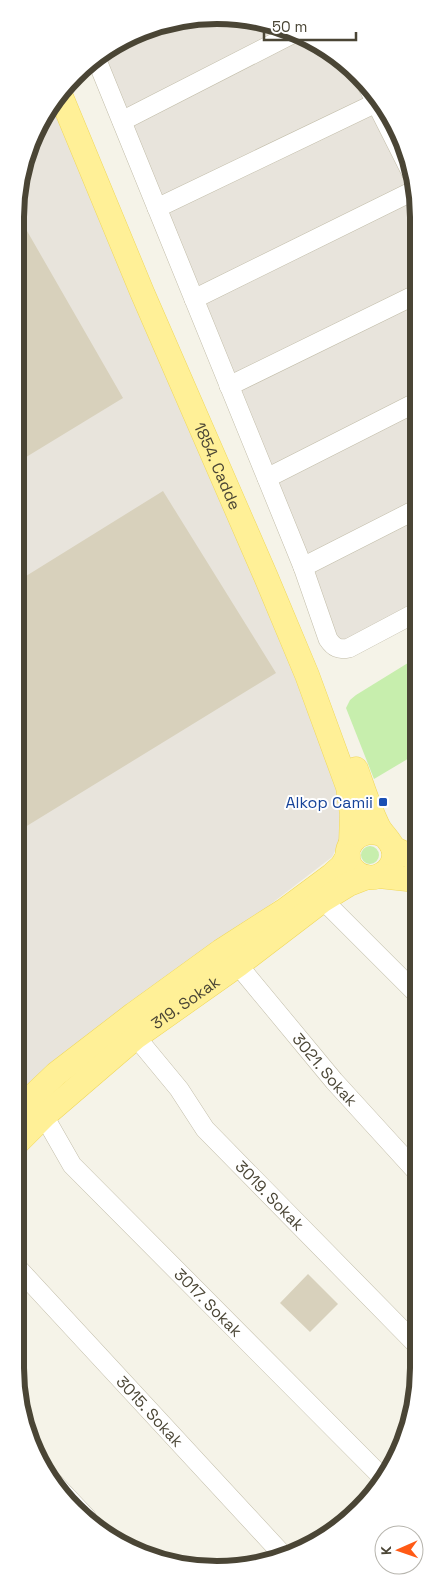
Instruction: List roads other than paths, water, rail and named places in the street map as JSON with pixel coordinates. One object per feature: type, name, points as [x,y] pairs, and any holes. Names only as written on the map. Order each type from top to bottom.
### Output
[{"type":"main road","name":"1854. Cadde","points":[[63,101],[150,310],[307,675],[349,792],[352,814],[349,849]]},
{"type":"main road","points":[[307,675],[350,753],[374,816],[394,855],[390,868],[373,877]]},
{"type":"main road","points":[[410,855],[389,842],[378,832],[370,831],[356,837],[349,849],[352,868],[356,873],[373,877],[410,880]]},
{"type":"main road","name":"319. Sokak","points":[[24,1104],[56,1074],[134,1014],[221,951],[285,910],[332,875],[342,866],[349,849]]},
{"type":"main road","name":"319. Sokak","points":[[24,1136],[44,1116],[136,1037],[238,965],[323,900],[349,884],[373,877]]},
{"type":"street","points":[[122,122],[287,37]]},
{"type":"street","points":[[99,64],[303,567],[328,639],[336,648],[341,650],[349,648],[410,616]]},
{"type":"street","points":[[157,208],[374,104]]},
{"type":"street","points":[[194,299],[409,193]]},
{"type":"street","points":[[229,386],[410,297]]},
{"type":"street","points":[[267,478],[410,406]]},
{"type":"street","points":[[303,567],[410,513]]},
{"type":"street","points":[[323,900],[410,987]]},
{"type":"street","name":"3021. Sokak","points":[[238,965],[334,1082],[410,1164]]},
{"type":"street","name":"3019. Sokak","points":[[136,1037],[179,1089],[205,1129],[410,1338]]},
{"type":"street","name":"3017. Sokak","points":[[44,1116],[72,1165],[379,1474]]},
{"type":"street","name":"3015. Sokak","points":[[24,1275],[279,1551]]},
{"type":"place","name":"Alkop Camii","points":[[383,802]]}]
